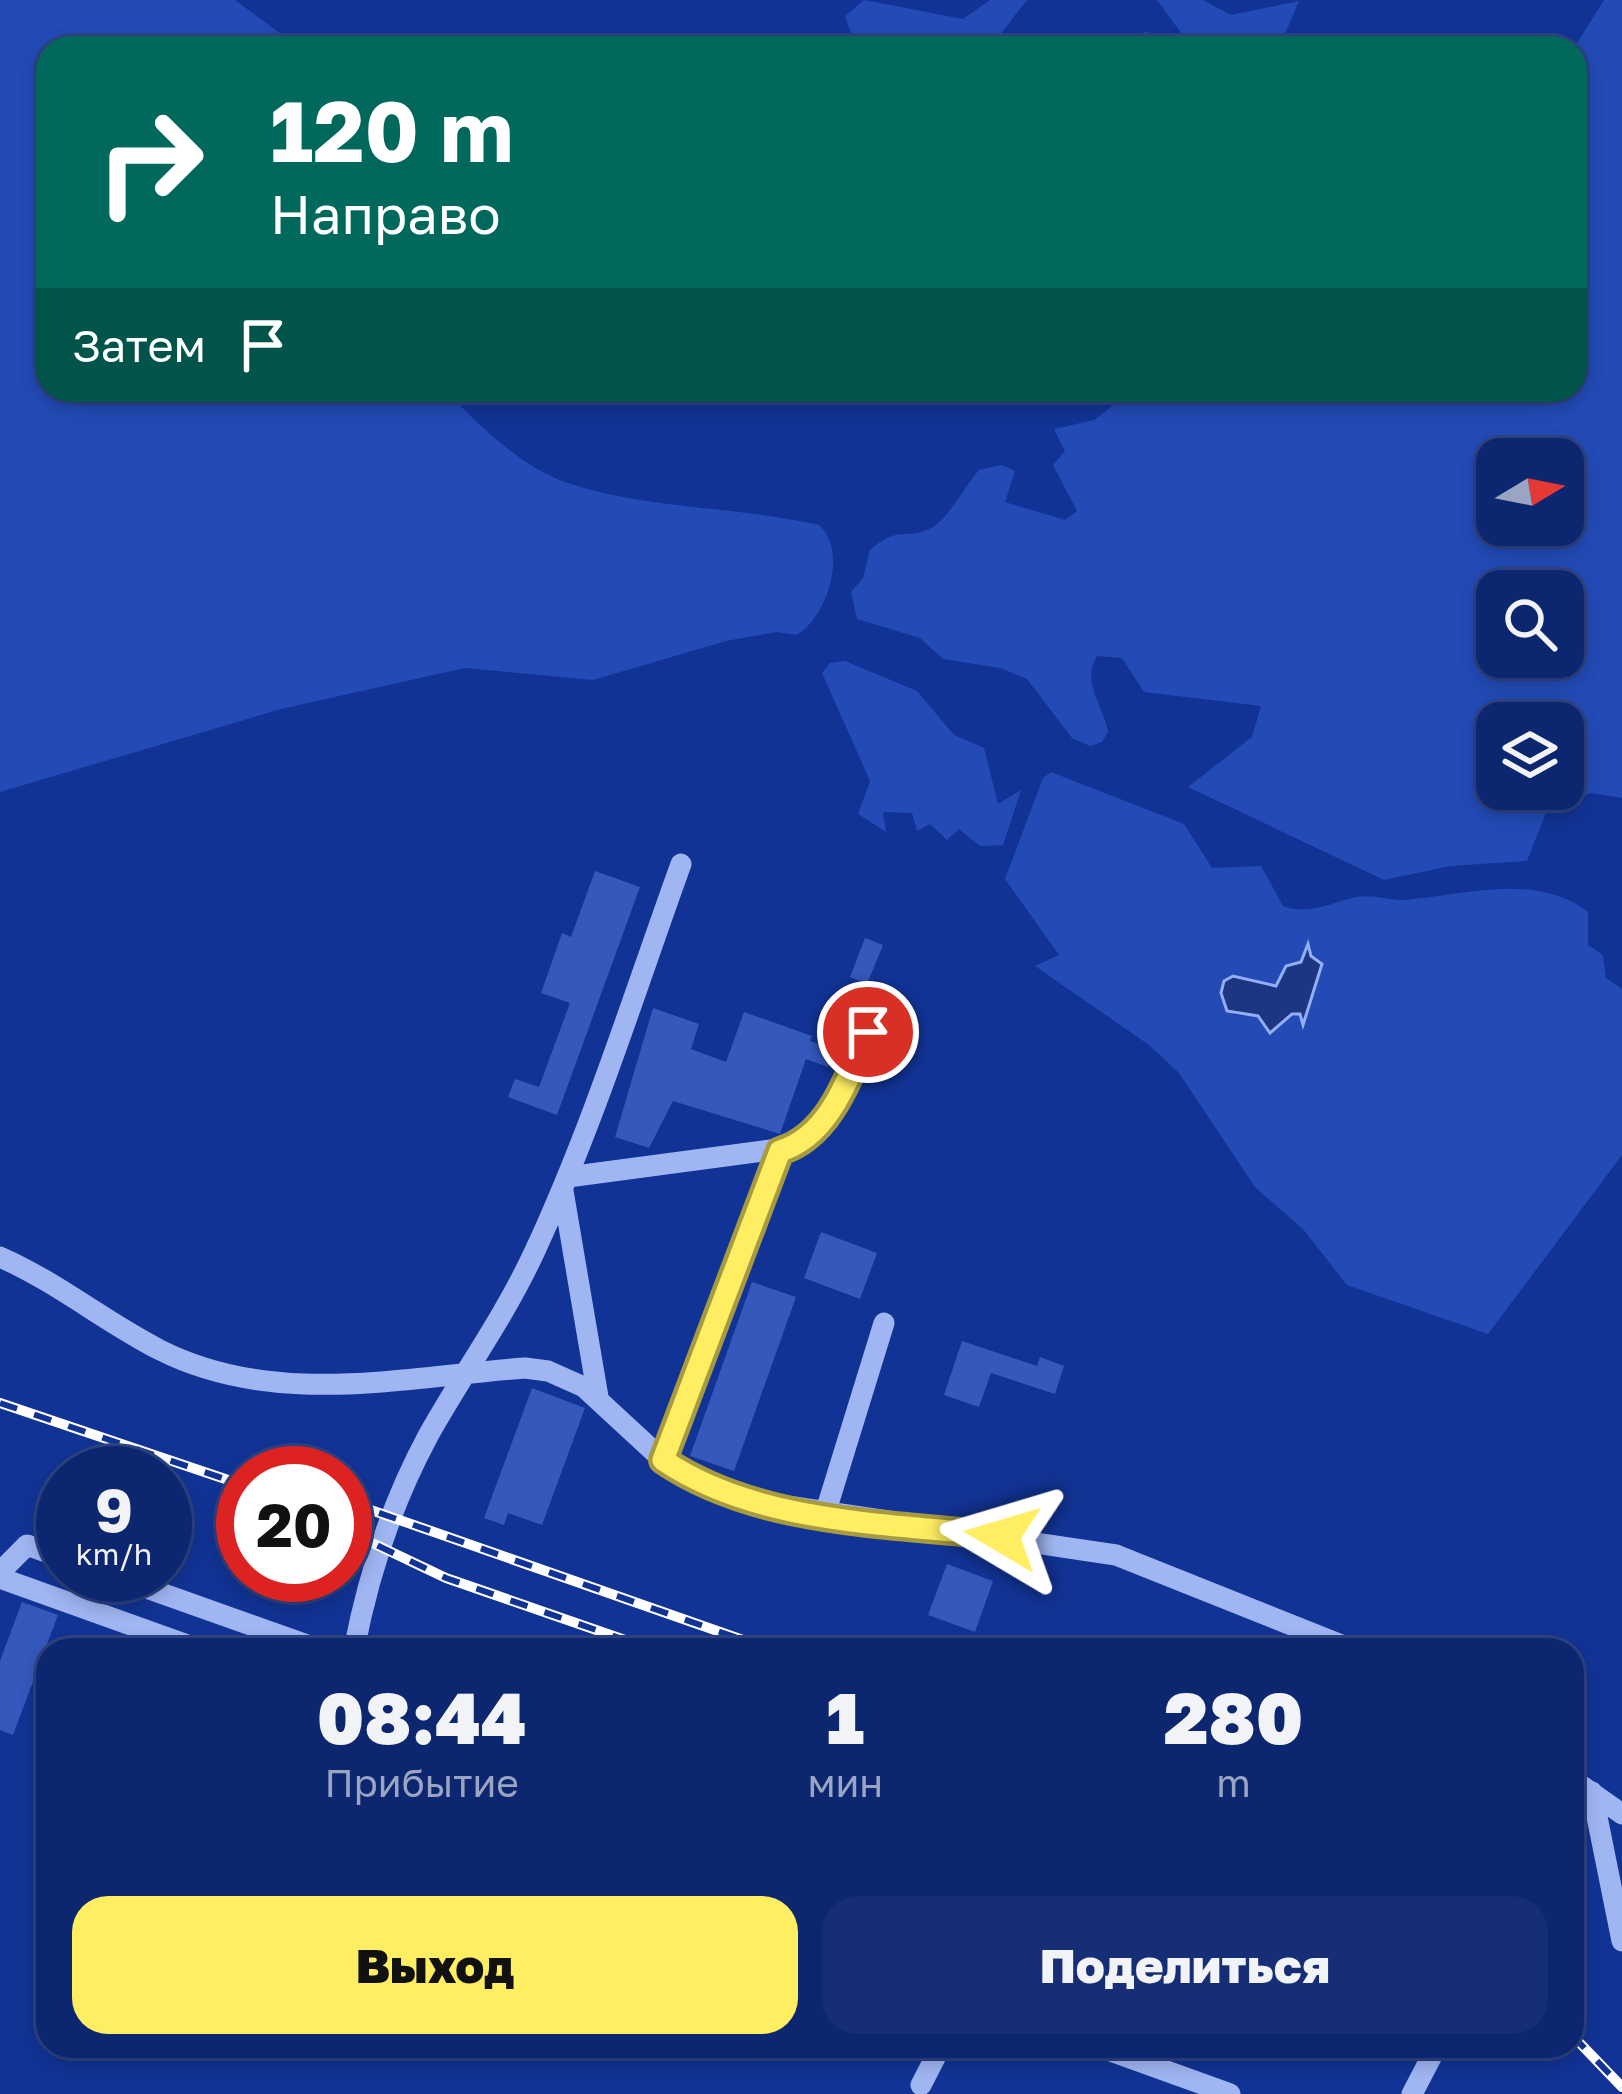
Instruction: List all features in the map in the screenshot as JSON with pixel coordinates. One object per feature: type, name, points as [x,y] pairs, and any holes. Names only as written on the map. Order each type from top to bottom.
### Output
[{"type":"lane","points":[[356,1638],[367,1586],[428,1436],[468,1372],[565,1184],[681,864]]},
{"type":"lane","points":[[565,1184],[780,1151],[808,1137],[828,1113],[868,1032]]},
{"type":"lane","points":[[663,1460],[780,1151]]},
{"type":"lane","points":[[565,1184],[598,1396]]},
{"type":"lane","points":[[0,1257],[58,1285],[164,1352],[232,1377],[313,1387],[468,1372],[548,1371],[598,1396],[663,1460],[742,1498],[1116,1555],[1324,1638]]},
{"type":"lane","points":[[825,1514],[884,1323]]},
{"type":"lane","points":[[36,1549],[28,1546],[0,1575],[169,1638]]},
{"type":"lane","points":[[186,1602],[287,1638]]},
{"type":"lane","points":[[1584,1787],[1622,1814]]},
{"type":"lane","points":[[1592,1792],[1622,1941]]},
{"type":"lane","points":[[921,2084],[934,2058]]},
{"type":"lane","points":[[1130,2058],[1230,2094]]},
{"type":"lane","points":[[1412,2094],[1431,2058]]},
{"type":"shaded area","points":[[0,0],[235,0],[284,36],[36,36],[36,402],[457,402],[519,457],[571,484],[632,499],[819,525],[828,536],[833,566],[825,599],[797,635],[777,632],[726,641],[593,680],[465,668],[281,709],[0,792]]},
{"type":"shaded area","points":[[864,0],[963,19],[990,0],[1027,0],[1002,36],[852,36],[845,16]]},
{"type":"shaded area","points":[[1157,0],[1203,0],[1231,15],[1299,1],[1284,36],[1183,36]]},
{"type":"shaded area","points":[[1604,0],[1622,0],[1622,798],[1584,796],[1584,702],[1476,702],[1476,810],[1547,810],[1527,861],[1450,866],[1384,880],[1188,787],[1252,737],[1261,706],[1144,692],[1122,658],[1097,656],[1092,684],[1108,732],[1102,742],[1090,746],[1072,738],[1027,679],[1000,668],[943,659],[920,638],[857,619],[851,592],[863,578],[870,550],[888,537],[923,532],[937,524],[979,470],[1002,465],[1015,471],[1005,502],[1065,520],[1077,511],[1053,465],[1065,451],[1054,429],[1094,420],[1117,402],[1587,402],[1587,36],[1582,36]]},
{"type":"shaded area","points":[[845,661],[917,691],[954,735],[984,748],[998,804],[1021,790],[1003,845],[980,846],[959,829],[947,840],[930,824],[917,831],[912,813],[883,812],[886,832],[858,814],[870,781],[822,673],[830,663]]},
{"type":"shaded area","points":[[1051,772],[1184,824],[1212,868],[1261,866],[1283,906],[1292,909],[1362,896],[1404,900],[1522,889],[1568,900],[1588,912],[1588,945],[1603,955],[1606,978],[1622,989],[1622,1155],[1488,1334],[1347,1285],[1303,1229],[1255,1187],[1179,1073],[1149,1045],[1035,966],[1059,955],[1005,879],[1043,778]],"holes":[[[1307,947],[1316,961],[1300,1014],[1283,1019],[1276,1030],[1259,1016],[1235,1015],[1223,1004],[1245,978],[1276,986],[1301,962]]]},
{"type":"shaded area","points":[[1308,944],[1311,956],[1322,964],[1303,1025],[1300,1014],[1292,1014],[1270,1033],[1258,1016],[1227,1011],[1221,993],[1224,981],[1233,976],[1276,986],[1286,966],[1301,962]]},
{"type":"building","points":[[595,871],[640,887],[557,1115],[508,1097],[515,1079],[539,1087],[570,1003],[541,993],[562,933],[571,937]]},
{"type":"building","points":[[865,938],[883,945],[867,984],[850,977]]},
{"type":"building","points":[[653,1008],[699,1024],[691,1049],[726,1062],[744,1012],[812,1036],[810,1041],[834,1049],[828,1067],[806,1059],[780,1134],[673,1101],[649,1148],[615,1137]]},
{"type":"building","points":[[821,1232],[877,1253],[860,1299],[804,1278]]},
{"type":"building","points":[[752,1282],[796,1297],[734,1471],[690,1456]]},
{"type":"building","points":[[962,1341],[1037,1366],[1040,1357],[1064,1366],[1055,1394],[991,1373],[979,1407],[944,1395]]},
{"type":"building","points":[[532,1388],[585,1408],[542,1525],[508,1513],[504,1525],[484,1518]]},
{"type":"building","points":[[947,1564],[993,1581],[975,1632],[928,1615]]},
{"type":"building","points":[[22,1602],[58,1615],[49,1638],[36,1638],[36,1674],[13,1735],[0,1730],[0,1661]]},
{"type":"railway","points":[[0,1403],[216,1476]]},
{"type":"railway","points":[[372,1510],[738,1638]]},
{"type":"railway","points":[[372,1543],[446,1578],[619,1638]]},
{"type":"railway","points":[[1584,2047],[1622,2087]]},
{"type":"route","points":[[868,1032],[828,1113],[808,1137],[780,1151],[663,1460],[683,1474],[774,1508],[1002,1536]]}]
